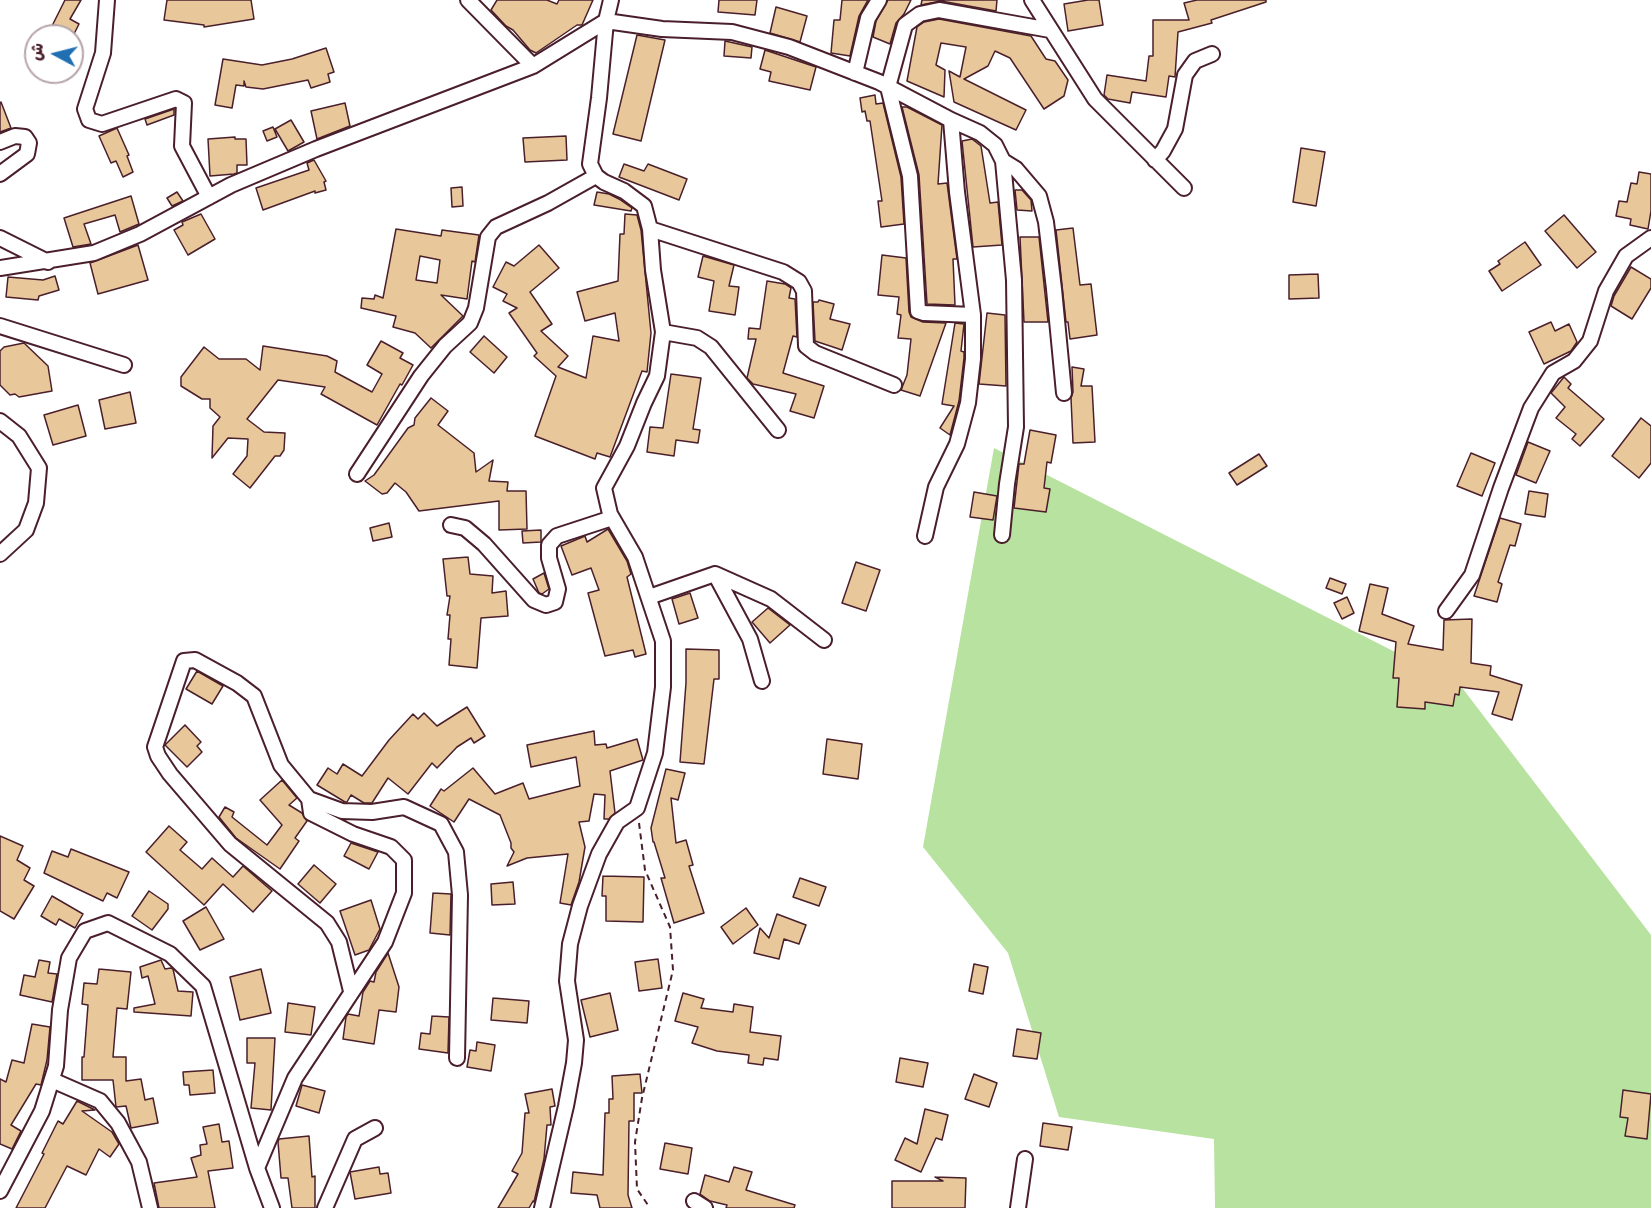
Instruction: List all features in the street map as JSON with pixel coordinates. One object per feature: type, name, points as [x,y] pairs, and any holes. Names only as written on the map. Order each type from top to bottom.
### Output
[{"type":"street","points":[[107,0],[104,53],[85,109],[89,120],[102,124],[170,100],[176,99],[184,103],[182,146],[208,197]]},
{"type":"street","points":[[468,0],[533,66]]},
{"type":"street","points":[[542,1208],[574,1063],[576,1040],[567,981],[570,944],[580,906],[599,854],[617,822],[637,808],[655,753],[663,687],[663,640],[635,557],[612,518],[604,489],[627,446],[657,376],[663,332],[653,270],[650,229],[644,206],[624,191],[596,176],[590,164],[604,57],[606,21],[611,0]]},
{"type":"street","points":[[855,73],[868,18],[879,0]]},
{"type":"street","points":[[1032,0],[1095,99],[1184,188]]},
{"type":"street","points":[[973,315],[924,314],[918,311],[910,176],[888,87],[905,25],[920,14],[939,10],[1050,30]]},
{"type":"street","points":[[0,268],[94,253],[140,234],[231,185],[316,148],[533,66],[606,21],[662,29],[732,32],[789,47],[888,87],[980,133],[995,145],[1003,161],[1014,280],[1016,427],[1002,535]]},
{"type":"street","points":[[1155,160],[1170,141],[1179,118],[1185,75],[1195,61],[1212,54]]},
{"type":"street","points":[[925,536],[936,487],[957,444],[968,403],[973,359],[973,315],[957,192],[951,120]]},
{"type":"street","points":[[0,142],[15,136],[25,137],[29,143],[27,154],[0,174]]},
{"type":"street","points":[[1003,161],[1016,169],[1040,196],[1046,222],[1064,393]]},
{"type":"street","points":[[357,474],[421,375],[445,346],[470,323],[476,308],[488,237],[496,227],[548,204],[596,176]]},
{"type":"street","points":[[650,229],[783,272],[799,282],[804,291],[806,346],[815,353],[894,385]]},
{"type":"street","points":[[0,238],[48,262]]},
{"type":"street","points":[[1446,612],[1472,575],[1531,408],[1553,373],[1574,361],[1590,341],[1606,291],[1626,256],[1651,238]]},
{"type":"street","points":[[0,326],[124,365]]},
{"type":"street","points":[[663,332],[697,338],[711,347],[778,430]]},
{"type":"street","points":[[0,421],[19,436],[39,468],[36,503],[26,530],[0,554]]},
{"type":"street","points":[[451,525],[465,528],[484,544],[534,600],[546,605],[555,602],[558,589],[549,558],[549,545],[557,536],[612,518]]},
{"type":"street","points":[[648,597],[715,574],[771,599],[824,640]]},
{"type":"street","points":[[715,574],[750,639],[762,681]]},
{"type":"street","points":[[351,992],[339,942],[327,923],[230,844],[170,774],[158,756],[155,747],[184,661],[195,660],[237,683],[254,696],[281,765],[309,799],[342,811],[372,812],[404,807],[441,824],[456,852],[460,895],[457,1058]]},
{"type":"street","points":[[257,1168],[295,1078],[385,942],[404,893],[404,860],[391,847],[353,834],[311,813],[309,799]]},
{"type":"street","points":[[0,1191],[42,1111],[52,1080],[56,1066],[60,1010],[69,958],[85,930],[108,923],[170,954],[203,987],[257,1168],[272,1208]]},
{"type":"street","points":[[52,1080],[100,1101],[118,1123],[139,1162],[150,1208]]},
{"type":"street","points":[[325,1208],[355,1139],[375,1128]]},
{"type":"street","points":[[1018,1208],[1024,1159]]},
{"type":"path","points":[[637,808],[645,870],[670,927],[673,970],[642,1098],[635,1142],[637,1189],[650,1208]]},
{"type":"green space","points":[[994,448],[1460,685],[1651,935],[1651,1208],[1215,1208],[1214,1139],[1059,1117],[1008,953],[923,847]]},
{"type":"building","points":[[65,0],[81,0],[70,19],[79,24],[53,24]]},
{"type":"building","points":[[167,0],[251,0],[254,19],[204,27],[204,25],[164,20]]},
{"type":"building","points":[[497,0],[547,0],[557,4],[559,0],[593,0],[582,25],[577,25],[536,53],[530,50],[491,10]]},
{"type":"building","points":[[719,0],[757,0],[755,15],[718,12]]},
{"type":"building","points":[[842,0],[868,0],[859,16],[850,56],[831,53],[834,20],[840,20]]},
{"type":"building","points":[[888,0],[911,0],[896,23],[890,44],[873,37],[876,21]]},
{"type":"building","points":[[922,0],[997,0],[996,11],[941,1],[921,5]]},
{"type":"building","points":[[1099,0],[1103,25],[1068,31],[1064,4]]},
{"type":"building","points":[[1197,0],[1266,0],[1266,2],[1211,20],[1212,23],[1178,32],[1175,77],[1169,76],[1166,97],[1132,92],[1130,103],[1108,99],[1104,95],[1107,75],[1146,81],[1149,56],[1153,56],[1153,20],[1189,20],[1184,3]]},
{"type":"building","points":[[776,7],[807,16],[800,42],[770,33]]},
{"type":"building","points":[[939,19],[1031,36],[1046,59],[1055,61],[1068,80],[1064,96],[1044,109],[1010,58],[995,51],[988,66],[964,79],[1026,110],[1016,130],[954,102],[949,71],[960,77],[966,47],[941,43],[936,65],[945,70],[944,97],[907,81],[917,27],[924,22]]},
{"type":"building","points":[[637,35],[665,40],[641,141],[613,134]]},
{"type":"building","points":[[725,41],[752,47],[751,58],[724,56]]},
{"type":"building","points":[[326,48],[334,72],[328,74],[330,82],[311,88],[308,80],[263,89],[246,87],[244,81],[244,86],[236,85],[232,108],[215,105],[223,59],[262,65],[292,59]]},
{"type":"building","points":[[765,50],[816,67],[810,90],[769,81],[771,72],[760,69]]},
{"type":"building","points":[[875,95],[876,104],[883,103],[901,177],[904,224],[881,227],[878,201],[882,201],[870,121],[867,121],[865,111],[862,112],[860,98]]},
{"type":"building","points":[[0,103],[11,128],[0,132]]},
{"type":"building","points":[[345,103],[350,126],[317,139],[311,111]]},
{"type":"building","points":[[902,107],[907,107],[942,125],[938,184],[947,183],[957,259],[953,259],[955,305],[927,304],[919,175]]},
{"type":"building","points":[[174,109],[174,115],[147,125],[145,119]]},
{"type":"building","points":[[291,120],[304,142],[288,151],[275,129]]},
{"type":"building","points":[[273,127],[277,137],[267,141],[263,131]]},
{"type":"building","points":[[117,128],[129,155],[127,156],[133,172],[123,177],[116,161],[111,163],[99,136]]},
{"type":"building","points":[[566,136],[567,160],[525,162],[523,138]]},
{"type":"building","points":[[235,137],[235,139],[246,139],[247,165],[237,165],[237,173],[234,174],[210,176],[208,139]]},
{"type":"building","points":[[972,139],[981,146],[990,203],[998,202],[1002,245],[973,247],[962,141]]},
{"type":"building","points":[[1301,148],[1325,152],[1316,206],[1293,202]]},
{"type":"building","points":[[314,160],[326,181],[324,182],[326,190],[315,193],[315,191],[263,210],[256,188],[309,170],[307,163]]},
{"type":"building","points":[[624,164],[644,171],[648,164],[687,179],[679,200],[619,177]]},
{"type":"building","points":[[1639,172],[1651,174],[1651,211],[1648,229],[1630,225],[1631,219],[1616,216],[1619,201],[1627,202],[1631,183],[1637,184]]},
{"type":"building","points":[[462,187],[463,206],[452,207],[451,188]]},
{"type":"building","points":[[1015,190],[1022,190],[1031,200],[1032,211],[1017,210]]},
{"type":"building","points":[[177,192],[183,201],[172,206],[167,198]]},
{"type":"building","points":[[597,192],[619,199],[632,208],[631,211],[594,205]]},
{"type":"building","points":[[131,196],[139,224],[120,232],[115,215],[84,224],[91,244],[73,247],[64,218]]},
{"type":"building","points":[[201,214],[215,239],[188,255],[174,230],[183,225],[182,222]]},
{"type":"building","points":[[625,214],[637,215],[641,230],[651,333],[647,372],[642,371],[610,457],[597,453],[595,459],[535,436],[556,376],[534,356],[537,353],[509,313],[517,308],[503,301],[507,294],[493,287],[506,262],[514,266],[539,245],[559,268],[530,292],[552,324],[541,331],[568,356],[558,367],[586,378],[593,336],[619,341],[615,313],[585,321],[577,292],[618,281],[620,234],[624,234]]},
{"type":"building","points":[[1564,215],[1596,252],[1577,268],[1545,231]]},
{"type":"building","points":[[1073,228],[1080,285],[1091,284],[1097,335],[1070,339],[1068,322],[1066,322],[1056,230]]},
{"type":"building","points":[[396,229],[441,236],[442,230],[479,235],[475,262],[472,261],[467,299],[441,295],[463,316],[431,348],[415,333],[393,327],[396,316],[361,308],[362,298],[374,299],[375,295],[383,298]],"holes":[[[420,256],[440,260],[437,283],[416,280]]]},
{"type":"building","points":[[1020,237],[1039,237],[1048,322],[1024,322]]},
{"type":"building","points":[[1525,242],[1541,265],[1502,291],[1489,271],[1500,264],[1498,261]]},
{"type":"building","points":[[138,245],[148,280],[98,294],[90,263]]},
{"type":"building","points":[[882,255],[906,258],[911,317],[923,322],[946,323],[920,396],[901,390],[907,375],[911,339],[898,338],[901,315],[897,314],[899,297],[878,295]]},
{"type":"building","points":[[703,256],[734,265],[729,286],[739,287],[735,315],[709,311],[714,281],[698,277]]},
{"type":"building","points":[[1631,267],[1651,279],[1651,288],[1632,319],[1611,306],[1614,296]]},
{"type":"building","points":[[1318,274],[1319,298],[1289,299],[1289,275]]},
{"type":"building","points":[[55,276],[59,290],[39,296],[38,300],[6,297],[8,277],[43,280]]},
{"type":"building","points":[[767,281],[785,284],[791,288],[789,298],[795,299],[797,337],[793,336],[783,373],[824,386],[814,418],[790,411],[796,394],[753,384],[747,378],[756,339],[748,339],[749,328],[760,329]]},
{"type":"building","points":[[819,300],[834,304],[830,319],[850,324],[842,350],[815,341],[813,302]]},
{"type":"building","points":[[987,313],[1005,315],[1006,386],[979,384]]},
{"type":"building","points":[[1551,322],[1555,331],[1569,324],[1577,342],[1571,351],[1544,364],[1529,332]]},
{"type":"building","points":[[955,323],[964,324],[961,351],[964,352],[964,358],[959,401],[950,435],[940,428],[954,406],[942,404]]},
{"type":"building","points":[[484,336],[507,357],[494,373],[470,352]]},
{"type":"building","points":[[381,341],[403,353],[400,358],[413,365],[377,425],[321,394],[325,387],[278,380],[247,419],[264,432],[285,433],[284,450],[280,456],[275,456],[250,488],[233,474],[247,456],[248,439],[228,438],[212,458],[213,426],[220,417],[210,408],[210,399],[202,399],[181,386],[181,377],[204,347],[219,359],[246,359],[260,370],[263,346],[327,356],[337,361],[335,372],[372,392],[382,374],[367,365]]},
{"type":"building","points":[[24,343],[48,366],[52,391],[19,397],[15,394],[10,395],[0,385],[0,351],[4,347]]},
{"type":"building","points":[[1072,367],[1084,369],[1081,386],[1092,386],[1095,442],[1073,443]]},
{"type":"building","points":[[671,374],[701,378],[693,429],[700,430],[698,443],[676,440],[674,456],[647,452],[650,427],[663,428]]},
{"type":"building","points":[[1564,377],[1571,384],[1568,388],[1604,419],[1580,446],[1572,439],[1576,434],[1556,418],[1565,407],[1551,393]]},
{"type":"building","points":[[130,392],[136,423],[105,429],[99,400]]},
{"type":"building","points":[[431,398],[448,411],[438,425],[474,453],[476,472],[493,460],[489,481],[508,482],[507,491],[526,491],[527,529],[499,530],[499,501],[419,511],[406,492],[395,483],[387,493],[382,494],[365,481],[374,475],[408,428],[414,425],[415,418]]},
{"type":"building","points":[[78,405],[86,436],[53,445],[44,415]]},
{"type":"building","points":[[1641,418],[1651,426],[1651,463],[1639,478],[1612,456]]},
{"type":"building","points":[[1030,430],[1056,435],[1051,463],[1047,462],[1044,488],[1050,489],[1046,512],[1014,508],[1019,464],[1024,464]]},
{"type":"building","points":[[1528,442],[1550,451],[1536,483],[1516,475]]},
{"type":"building","points":[[1471,453],[1495,463],[1482,496],[1457,486]]},
{"type":"building","points":[[1259,454],[1267,466],[1237,485],[1229,473]]},
{"type":"building","points":[[1529,491],[1548,494],[1545,517],[1525,514]]},
{"type":"building","points":[[974,492],[997,496],[993,520],[970,517]]},
{"type":"building","points":[[1500,518],[1521,524],[1515,546],[1510,545],[1498,582],[1502,584],[1497,602],[1474,596]]},
{"type":"building","points":[[389,523],[392,537],[373,541],[370,528]]},
{"type":"building","points":[[608,529],[627,561],[631,574],[627,577],[646,654],[635,657],[633,650],[605,656],[588,593],[599,590],[591,568],[572,575],[561,546],[585,536],[587,542]]},
{"type":"building","points":[[541,530],[541,542],[523,543],[522,531]]},
{"type":"building","points":[[468,557],[470,574],[493,576],[492,593],[506,591],[508,616],[481,618],[477,668],[449,665],[451,639],[448,639],[450,615],[447,615],[450,596],[447,596],[443,559]]},
{"type":"building","points":[[856,562],[880,570],[866,611],[842,603]]},
{"type":"building","points":[[544,573],[549,589],[542,594],[539,593],[533,579]]},
{"type":"building","points":[[1330,578],[1346,584],[1342,594],[1326,588]]},
{"type":"building","points":[[1370,584],[1388,588],[1382,614],[1414,626],[1408,644],[1443,650],[1444,620],[1472,619],[1471,663],[1491,666],[1490,675],[1522,685],[1512,720],[1492,714],[1499,692],[1460,687],[1459,695],[1455,694],[1453,706],[1425,702],[1425,709],[1397,707],[1399,678],[1393,678],[1396,642],[1359,631]]},
{"type":"building","points":[[690,593],[698,618],[679,624],[672,599]]},
{"type":"building","points":[[1347,597],[1354,613],[1342,619],[1334,603]]},
{"type":"building","points":[[768,608],[790,625],[770,643],[752,622]]},
{"type":"building","points":[[686,649],[719,650],[719,679],[714,679],[704,764],[680,762],[686,683]]},
{"type":"building","points":[[197,671],[223,686],[212,704],[186,689]]},
{"type":"building","points":[[467,707],[485,736],[474,743],[471,738],[457,747],[437,768],[432,763],[408,794],[388,778],[372,803],[364,803],[351,795],[345,802],[317,785],[328,768],[337,774],[343,764],[362,776],[389,740],[413,714],[418,719],[424,713],[437,726]]},
{"type":"building","points":[[185,725],[201,742],[197,746],[202,752],[187,767],[165,745]]},
{"type":"building","points":[[594,731],[595,745],[606,744],[607,748],[637,739],[643,760],[610,771],[615,813],[609,819],[604,819],[605,795],[594,794],[589,821],[579,822],[585,847],[579,882],[571,905],[560,903],[568,854],[527,858],[507,866],[514,852],[500,815],[469,799],[454,822],[430,806],[441,789],[444,791],[473,768],[495,794],[523,783],[529,799],[580,786],[576,757],[531,767],[527,745]]},
{"type":"building","points":[[827,739],[862,744],[858,779],[823,774]]},
{"type":"building","points":[[666,769],[685,773],[678,800],[671,798],[676,843],[686,840],[693,865],[689,866],[704,913],[674,923],[661,878],[665,878],[653,842],[651,828]]},
{"type":"building","points":[[282,780],[297,798],[289,805],[302,813],[307,821],[295,838],[299,841],[280,869],[236,838],[219,817],[225,807],[234,812],[232,817],[267,845],[282,825],[260,800]]},
{"type":"building","points":[[169,826],[187,842],[180,850],[202,869],[212,858],[233,877],[243,866],[272,891],[253,912],[223,884],[204,905],[146,852]]},
{"type":"building","points":[[0,836],[23,846],[17,860],[30,868],[24,880],[34,886],[14,919],[0,911]]},
{"type":"building","points":[[351,843],[378,852],[369,869],[344,856]]},
{"type":"building","points":[[71,849],[129,872],[117,898],[107,893],[103,901],[44,873],[52,851],[68,857]]},
{"type":"building","points":[[314,865],[336,884],[320,903],[298,884]]},
{"type":"building","points":[[603,876],[644,877],[643,922],[606,921],[606,896],[602,896]]},
{"type":"building","points":[[800,878],[826,887],[819,906],[793,897]]},
{"type":"building","points":[[513,882],[515,904],[492,905],[491,884]]},
{"type":"building","points":[[149,891],[168,904],[168,909],[152,930],[132,916]]},
{"type":"building","points":[[433,893],[451,894],[450,935],[430,933]]},
{"type":"building","points":[[52,896],[83,914],[75,928],[59,919],[56,925],[41,916]]},
{"type":"building","points":[[371,900],[380,929],[369,950],[355,955],[340,911]]},
{"type":"building","points":[[206,907],[224,939],[200,950],[183,921]]},
{"type":"building","points":[[746,908],[758,925],[733,944],[721,927]]},
{"type":"building","points":[[777,914],[806,925],[799,944],[784,939],[779,959],[754,953],[760,928],[769,938]]},
{"type":"building","points":[[388,953],[399,987],[396,1012],[379,1010],[374,1044],[343,1039],[346,1017],[348,1014],[359,1016],[363,992],[370,981],[374,982],[376,972]]},
{"type":"building","points":[[658,959],[662,988],[639,991],[635,962]]},
{"type":"building","points":[[39,960],[50,962],[48,973],[57,974],[52,1002],[20,995],[24,975],[35,977]]},
{"type":"building","points":[[161,960],[165,969],[173,969],[178,991],[193,992],[191,1016],[134,1012],[134,1008],[155,1004],[148,976],[142,978],[140,967]]},
{"type":"building","points":[[974,964],[988,967],[983,994],[969,991]]},
{"type":"building","points":[[99,969],[131,972],[127,1009],[117,1008],[113,1057],[126,1057],[126,1081],[141,1079],[145,1100],[153,1098],[158,1123],[131,1128],[126,1106],[116,1107],[113,1080],[82,1080],[82,1057],[84,1057],[88,1005],[82,1004],[84,983],[97,984]]},
{"type":"building","points":[[261,969],[271,1013],[240,1020],[230,977]]},
{"type":"building","points":[[610,993],[618,1030],[590,1037],[581,1000]]},
{"type":"building","points":[[683,993],[704,999],[701,1008],[733,1012],[734,1004],[753,1007],[750,1032],[781,1036],[778,1060],[764,1058],[763,1065],[748,1063],[749,1055],[717,1051],[692,1043],[698,1027],[675,1021]]},
{"type":"building","points":[[493,998],[529,1001],[527,1023],[491,1020]]},
{"type":"building","points":[[288,1003],[315,1007],[311,1035],[285,1032]]},
{"type":"building","points":[[432,1016],[449,1017],[448,1053],[419,1049],[421,1033],[430,1034]]},
{"type":"building","points":[[32,1024],[50,1027],[47,1060],[41,1085],[36,1084],[11,1125],[21,1131],[12,1149],[0,1144],[0,1079],[6,1082],[12,1060],[24,1063]]},
{"type":"building","points":[[1017,1029],[1041,1033],[1037,1059],[1013,1056]]},
{"type":"building","points":[[247,1038],[275,1038],[271,1110],[251,1108],[255,1063],[247,1063]]},
{"type":"building","points":[[477,1042],[495,1045],[491,1071],[467,1067],[470,1050],[476,1051]]},
{"type":"building","points":[[900,1058],[928,1063],[923,1087],[896,1082]]},
{"type":"building","points":[[213,1070],[215,1093],[190,1095],[189,1085],[184,1085],[183,1072]]},
{"type":"building","points":[[640,1074],[642,1093],[634,1093],[634,1121],[629,1121],[628,1195],[632,1208],[600,1208],[597,1195],[571,1193],[573,1172],[603,1175],[605,1113],[609,1113],[609,1099],[613,1099],[612,1076]]},
{"type":"building","points":[[974,1074],[997,1083],[989,1107],[965,1099]]},
{"type":"building","points":[[302,1085],[325,1091],[319,1113],[296,1106]]},
{"type":"building","points":[[552,1089],[555,1106],[550,1107],[551,1125],[547,1125],[544,1159],[534,1202],[529,1208],[498,1208],[518,1174],[512,1171],[522,1153],[525,1113],[529,1113],[525,1094]]},
{"type":"building","points":[[1623,1090],[1651,1094],[1647,1139],[1625,1136],[1628,1118],[1620,1117]]},
{"type":"building","points":[[77,1101],[95,1110],[82,1111],[112,1132],[119,1144],[110,1157],[99,1149],[86,1175],[67,1166],[45,1208],[16,1208],[58,1121],[63,1124]]},
{"type":"building","points":[[925,1109],[948,1115],[942,1140],[936,1138],[921,1172],[895,1160],[905,1138],[917,1144]]},
{"type":"building","points":[[1043,1123],[1072,1127],[1068,1150],[1040,1146]]},
{"type":"building","points":[[219,1124],[222,1142],[229,1141],[233,1168],[208,1171],[215,1208],[159,1208],[154,1183],[197,1177],[191,1158],[201,1155],[200,1145],[207,1144],[203,1127]]},
{"type":"building","points":[[309,1136],[312,1177],[315,1176],[315,1208],[292,1208],[288,1178],[281,1178],[278,1142],[279,1139]]},
{"type":"building","points":[[665,1143],[692,1148],[688,1174],[660,1169]]},
{"type":"building","points":[[379,1167],[380,1174],[388,1173],[391,1193],[355,1199],[350,1172]]},
{"type":"building","points":[[734,1167],[752,1172],[746,1190],[795,1205],[794,1208],[726,1208],[727,1205],[710,1201],[700,1194],[705,1175],[729,1182]]},
{"type":"building","points":[[935,1177],[966,1178],[965,1208],[892,1208],[892,1181],[943,1181]]}]
